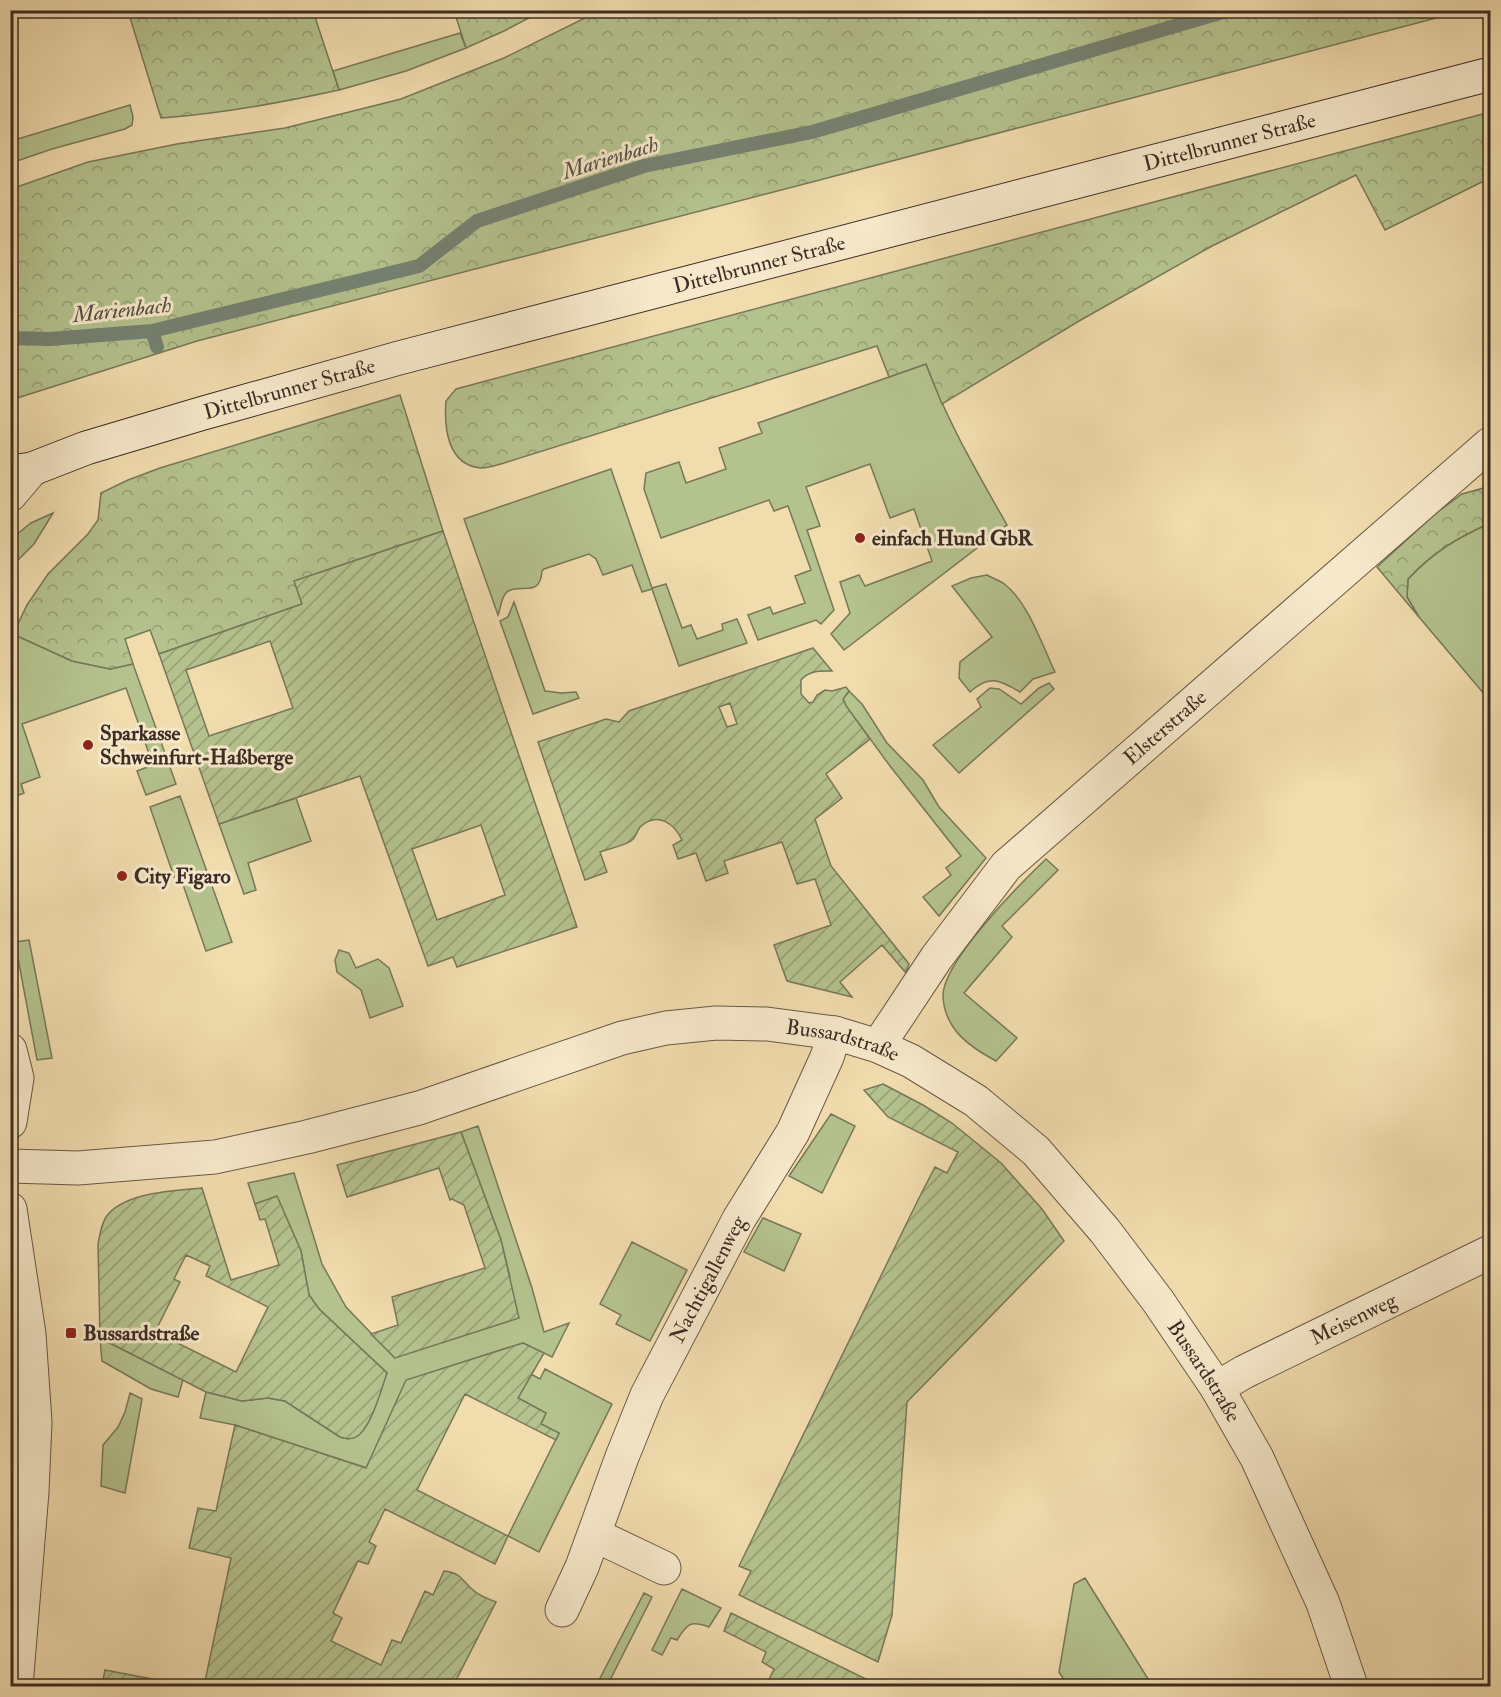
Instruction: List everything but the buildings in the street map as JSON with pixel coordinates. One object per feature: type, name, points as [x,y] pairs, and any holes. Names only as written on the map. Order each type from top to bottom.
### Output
[{"type":"street","name":"Dittelbrunner Straße","points":[[18,475],[86,448],[388,361],[1491,74]]},
{"type":"street","name":"Elsterstraße","points":[[878,1046],[962,921],[1006,866],[1491,444]]},
{"type":"street","points":[[10,495],[18,475]]},
{"type":"street","name":"Bussardstraße","points":[[10,1166],[78,1168],[215,1157],[307,1137],[419,1108],[613,1041],[666,1028],[716,1023],[766,1024],[836,1033],[878,1046],[911,1061],[976,1101],[1036,1151],[1106,1231],[1158,1301],[1217,1388],[1257,1458],[1323,1603],[1351,1686]]},
{"type":"street","name":"Nachtigallenweg","points":[[562,1610],[595,1535],[622,1457],[647,1395],[739,1219],[793,1132],[836,1033]]},
{"type":"street","points":[[10,1050],[17,1078],[10,1122]]},
{"type":"street","points":[[10,1209],[29,1334],[35,1422],[32,1492],[16,1686]]},
{"type":"street","name":"Meisenweg","points":[[1217,1388],[1244,1372],[1491,1252]]},
{"type":"street","points":[[595,1535],[664,1568]]},
{"type":"green space","points":[[454,10],[542,11],[466,48]]},
{"type":"green space","points":[[601,10],[1463,11],[197,341],[11,400],[11,189],[88,162],[177,144],[285,128],[401,99],[504,58]]},
{"type":"green space","points":[[128,11],[313,11],[339,90],[206,114],[161,118]]},
{"type":"green space","points":[[460,33],[466,48],[406,71],[339,90],[333,71]]},
{"type":"green space","points":[[130,105],[132,125],[125,129],[11,163],[11,141]]},
{"type":"green space","points":[[1490,112],[1490,178],[1385,230],[1356,175],[1212,246],[1079,321],[942,404],[926,364],[889,377],[877,346],[490,467],[481,468],[461,460],[450,443],[447,433],[446,401],[456,389]]},
{"type":"green space","points":[[926,364],[953,426],[1007,525],[844,650],[831,634],[850,613],[840,582],[859,575],[865,586],[932,561],[914,509],[890,518],[870,464],[806,487],[820,526],[807,530],[834,610],[821,624],[816,620],[758,640],[748,615],[770,607],[773,614],[805,603],[795,576],[811,570],[788,506],[774,511],[769,500],[661,538],[644,489],[646,473],[679,462],[686,483],[726,469],[719,448],[762,433],[758,423]]},
{"type":"green space","points":[[400,395],[443,531],[295,581],[302,604],[159,654],[150,630],[125,639],[133,664],[110,669],[72,661],[13,634],[27,605],[48,574],[88,534],[98,520],[101,493],[160,468]]},
{"type":"green space","points":[[611,469],[652,588],[666,584],[682,628],[691,625],[697,639],[723,630],[722,624],[737,619],[747,643],[679,666],[652,589],[642,592],[632,565],[603,575],[596,559],[589,554],[544,569],[540,580],[533,588],[516,589],[506,593],[498,615],[464,519]]},
{"type":"green space","points":[[1490,488],[1490,523],[1446,546],[1408,579],[1407,597],[1419,617],[1377,567],[1436,513],[1462,494]]},
{"type":"green space","points":[[53,513],[34,544],[11,567],[11,539],[31,523]]},
{"type":"green space","points":[[1490,523],[1490,701],[1419,617],[1407,597],[1408,579],[1427,561],[1456,540]]},
{"type":"green space","points":[[443,531],[577,927],[457,967],[453,957],[428,966],[360,776],[219,824],[159,654],[302,604],[294,581]],"holes":[[[270,641],[293,708],[209,736],[186,670]],[[481,825],[505,895],[437,920],[412,849]]]},
{"type":"green space","points":[[987,575],[1003,583],[1020,601],[1055,672],[1033,679],[1020,692],[1006,684],[989,681],[970,692],[959,678],[960,662],[992,637],[952,586],[971,578]]},
{"type":"green space","points":[[514,602],[545,691],[576,692],[579,698],[533,714],[500,621],[508,617]]},
{"type":"green space","points":[[13,634],[72,661],[110,669],[133,664],[176,784],[146,795],[137,771],[153,765],[126,688],[22,724],[40,777],[21,784],[24,793],[16,796],[10,778],[10,647]]},
{"type":"green space","points":[[813,648],[832,671],[808,674],[801,680],[801,694],[809,703],[825,690],[832,691],[846,687],[849,691],[843,699],[846,706],[870,739],[826,774],[842,798],[815,819],[831,866],[909,964],[906,973],[882,945],[840,982],[852,997],[787,981],[774,945],[831,925],[815,879],[797,884],[782,842],[724,861],[728,873],[706,881],[696,853],[678,859],[673,845],[682,840],[679,834],[670,824],[653,820],[640,827],[630,842],[600,852],[607,872],[585,880],[538,742],[606,719],[619,722],[629,711]],"holes":[[[730,703],[737,724],[727,727],[719,707]]]},
{"type":"green space","points":[[1049,683],[1054,689],[959,773],[933,745],[981,707],[977,699],[990,688],[999,689],[1021,704],[1039,688]]},
{"type":"green space","points":[[849,691],[862,704],[887,743],[923,780],[939,807],[986,858],[939,916],[923,897],[951,875],[946,868],[961,856],[846,706],[843,699]]},
{"type":"green space","points":[[180,796],[232,942],[206,951],[180,876],[174,877],[150,807]]},
{"type":"green space","points":[[296,798],[311,841],[248,863],[256,890],[244,894],[219,824]]},
{"type":"green space","points":[[1046,859],[1058,870],[1002,926],[1012,937],[964,993],[1017,1038],[996,1061],[977,1050],[960,1036],[948,1019],[943,997],[946,982],[955,964],[984,924]]},
{"type":"green space","points":[[29,940],[52,1058],[37,1060],[15,942]]},
{"type":"green space","points":[[339,950],[349,953],[356,968],[378,959],[389,968],[403,1006],[370,1018],[361,990],[337,972],[335,960]]},
{"type":"green space","points":[[883,1084],[952,1123],[1001,1163],[1042,1209],[1064,1241],[907,1402],[892,1615],[878,1662],[739,1595],[751,1571],[739,1566],[935,1167],[947,1173],[958,1152],[888,1117],[864,1090]]},
{"type":"green space","points":[[831,1114],[855,1126],[822,1193],[789,1176]]},
{"type":"green space","points":[[478,1126],[532,1288],[544,1332],[569,1323],[552,1357],[523,1343],[407,1380],[367,1468],[235,1425],[200,1418],[206,1392],[242,1401],[268,1398],[285,1401],[340,1437],[349,1439],[387,1373],[319,1309],[309,1295],[301,1251],[277,1197],[255,1204],[248,1183],[294,1173],[322,1264],[346,1307],[395,1358],[510,1277],[501,1240],[461,1132]]},
{"type":"green space","points":[[461,1132],[501,1240],[519,1318],[395,1358],[371,1334],[398,1325],[392,1297],[485,1268],[464,1205],[450,1200],[439,1168],[347,1197],[337,1165]]},
{"type":"green space","points":[[202,1188],[231,1280],[279,1265],[265,1219],[260,1220],[255,1204],[277,1196],[301,1251],[309,1295],[319,1309],[387,1373],[372,1415],[364,1430],[357,1437],[350,1439],[340,1437],[285,1401],[268,1398],[242,1401],[206,1392],[100,1338],[98,1244],[106,1217],[125,1202],[150,1194]],"holes":[[[186,1255],[210,1266],[206,1276],[268,1307],[236,1372],[155,1332],[180,1282],[174,1279]]]},
{"type":"green space","points":[[763,1218],[801,1234],[784,1271],[744,1252]]},
{"type":"green space","points":[[632,1242],[687,1270],[650,1341],[616,1324],[621,1315],[600,1304]]},
{"type":"green space","points":[[100,1338],[183,1380],[178,1397],[151,1389],[102,1361]]},
{"type":"green space","points":[[523,1343],[544,1353],[518,1398],[546,1413],[541,1424],[559,1433],[556,1440],[465,1394],[417,1490],[508,1536],[495,1564],[385,1509],[369,1542],[376,1546],[368,1564],[358,1561],[333,1613],[342,1618],[331,1641],[381,1665],[392,1640],[401,1643],[425,1591],[433,1595],[444,1571],[458,1575],[475,1592],[496,1602],[453,1686],[204,1686],[231,1558],[189,1548],[198,1508],[216,1511],[235,1425],[366,1468],[406,1380]]},
{"type":"green space","points":[[545,1369],[612,1404],[539,1552],[508,1536],[559,1433],[541,1424],[546,1413],[518,1398],[531,1374],[540,1379]]},
{"type":"green space","points":[[130,1393],[142,1399],[125,1493],[101,1486],[103,1445],[118,1427]]},
{"type":"green space","points":[[1085,1578],[1151,1686],[1068,1686],[1059,1672],[1074,1584]]},
{"type":"green space","points":[[682,1589],[721,1608],[709,1627],[693,1624],[684,1630],[677,1640],[671,1638],[662,1655],[652,1650]]},
{"type":"green space","points":[[644,1593],[652,1597],[607,1686],[596,1686]]},
{"type":"green space","points":[[731,1613],[870,1681],[867,1686],[766,1686],[774,1669],[762,1662],[766,1652],[724,1631]]},
{"type":"green space","points":[[105,1670],[189,1686],[102,1686]]},
{"type":"waterway","name":"Marienbach","points":[[10,338],[50,339],[152,331],[419,266],[477,221],[644,166],[812,132],[1230,10]]},
{"type":"waterway","points":[[152,331],[157,347]]},
{"type":"place","name":"einfach Hund GbR","points":[[860,538]]},
{"type":"place","name":"Sparkasse Schweinfurt-Haßberge","points":[[88,745]]},
{"type":"place","name":"City Figaro","points":[[122,876]]},
{"type":"place","name":"Bussardstraße","points":[[71,1333]]}]
